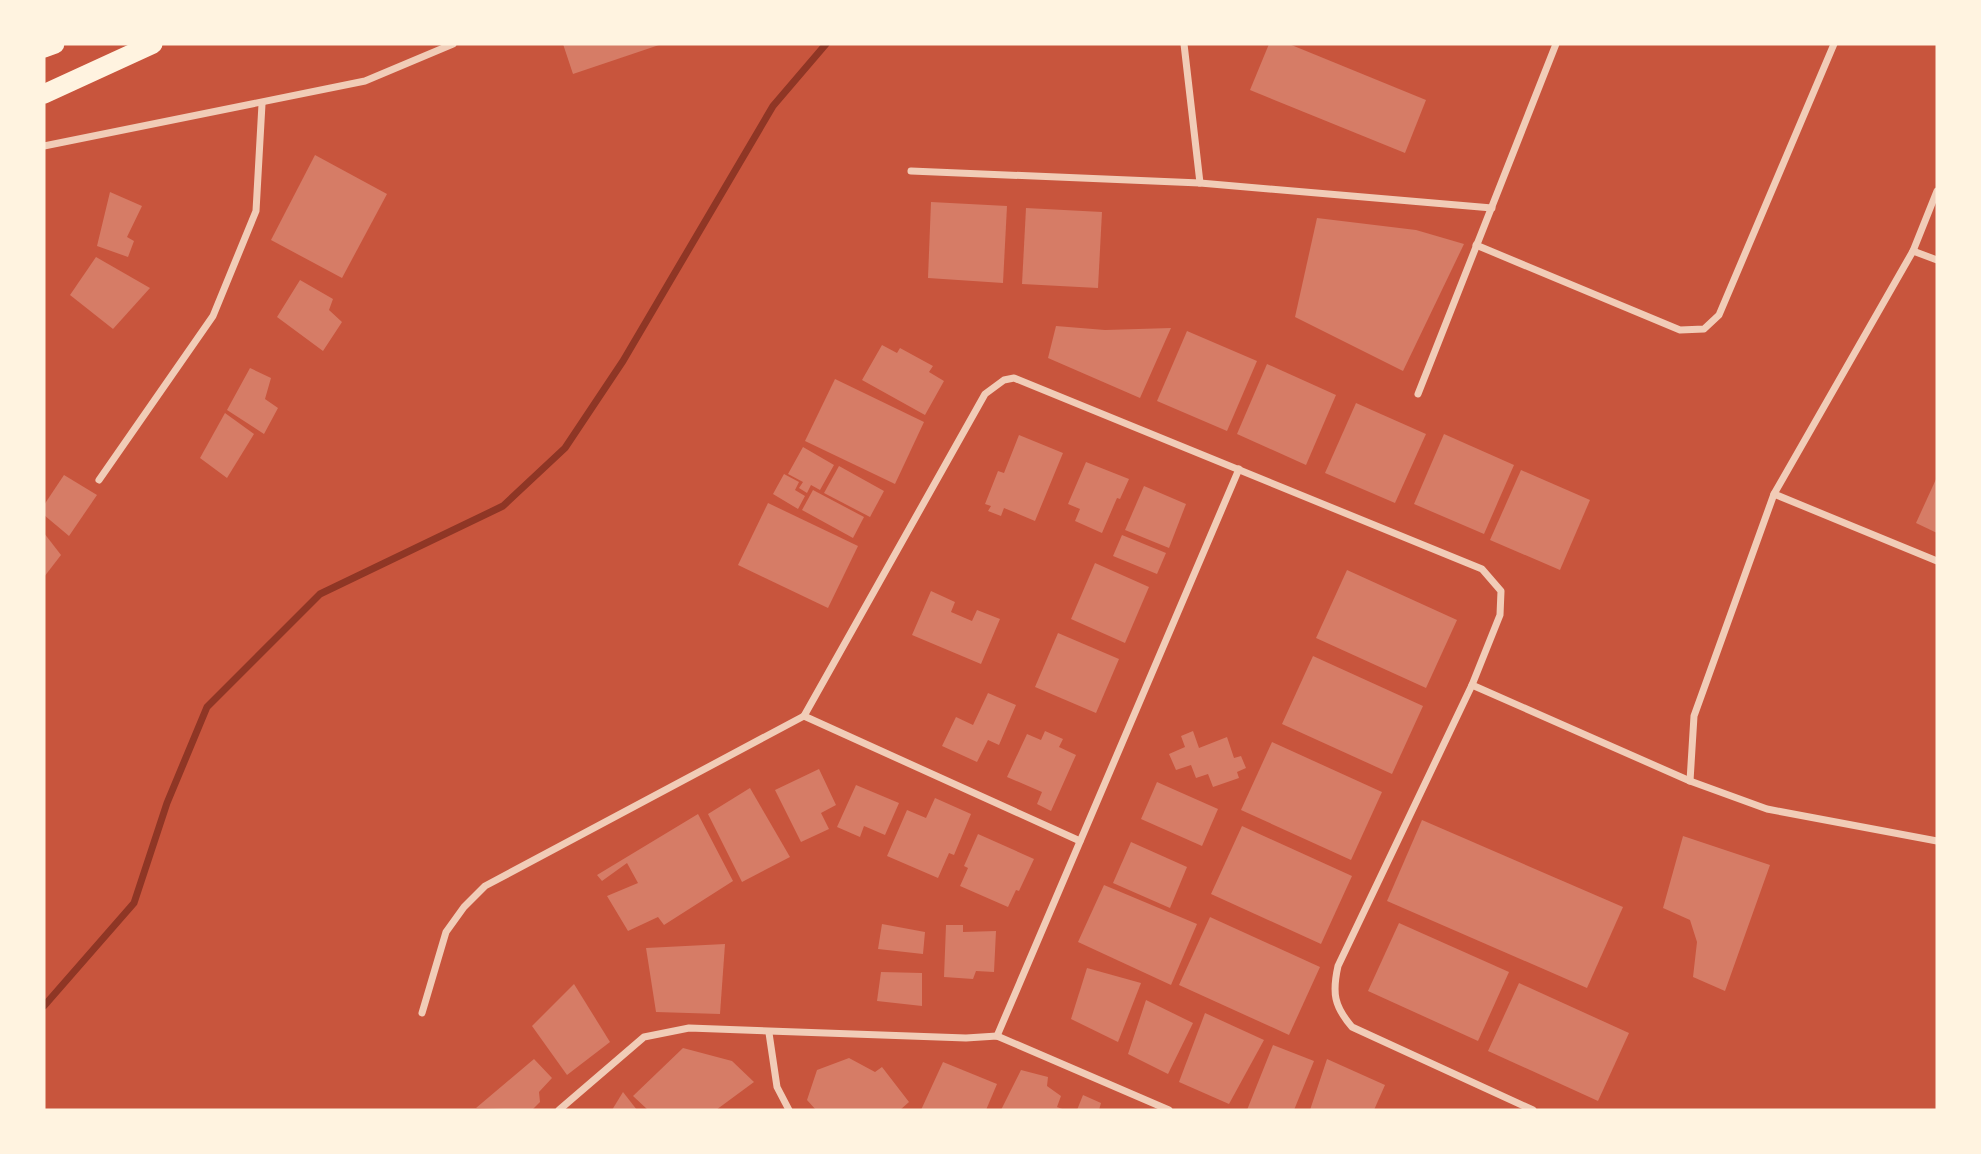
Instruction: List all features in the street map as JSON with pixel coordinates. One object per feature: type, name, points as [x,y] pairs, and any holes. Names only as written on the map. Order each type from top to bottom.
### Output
[{"type":"highway","points":[[44,48],[55,44]]},
{"type":"highway","points":[[44,94],[153,44]]},
{"type":"street","points":[[44,146],[262,104],[365,81],[453,44]]},
{"type":"street","points":[[1184,44],[1200,183]]},
{"type":"street","points":[[1418,394],[1556,44]]},
{"type":"street","points":[[1476,246],[1680,330],[1704,329],[1719,315],[1834,44]]},
{"type":"street","points":[[99,480],[214,316],[256,211],[262,104]]},
{"type":"street","points":[[911,170],[1200,183],[1492,208]]},
{"type":"street","points":[[1690,781],[1694,716],[1774,494],[1913,251],[1937,191]]},
{"type":"street","points":[[1913,251],[1937,260]]},
{"type":"street","points":[[422,1013],[446,932],[464,907],[485,886],[804,716],[985,394],[993,385],[1014,378],[1482,569],[1501,591],[1500,615],[1472,685],[1338,966],[1333,989],[1337,1010],[1352,1027],[1533,1110]]},
{"type":"street","points":[[998,1036],[1239,469]]},
{"type":"street","points":[[1774,494],[1937,561]]},
{"type":"street","points":[[1472,685],[1690,781],[1767,809],[1937,841]]},
{"type":"street","points":[[804,716],[1080,841]]},
{"type":"street","points":[[559,1110],[644,1037],[689,1028],[769,1033],[966,1038],[998,1036],[1169,1110]]},
{"type":"street","points":[[769,1033],[777,1087],[789,1110]]},
{"type":"building","points":[[563,44],[662,44],[573,74]]},
{"type":"building","points":[[1269,44],[1289,44],[1426,100],[1405,153],[1250,90]]},
{"type":"building","points":[[315,155],[387,194],[342,278],[271,240]]},
{"type":"building","points":[[110,192],[142,206],[127,237],[134,241],[128,257],[97,246]]},
{"type":"building","points":[[931,202],[1007,206],[1003,283],[928,278]]},
{"type":"building","points":[[1026,208],[1102,212],[1098,288],[1022,284]]},
{"type":"building","points":[[1317,218],[1416,230],[1464,244],[1403,371],[1295,317]]},
{"type":"building","points":[[96,257],[150,288],[113,329],[70,295]]},
{"type":"building","points":[[300,280],[333,299],[329,310],[342,322],[323,351],[277,317]]},
{"type":"building","points":[[1056,326],[1105,330],[1171,328],[1140,398],[1048,358]]},
{"type":"building","points":[[1187,331],[1257,361],[1227,431],[1157,401]]},
{"type":"building","points":[[882,345],[897,353],[900,348],[933,366],[929,372],[944,381],[925,415],[862,380]]},
{"type":"building","points":[[1267,364],[1336,395],[1306,465],[1237,434]]},
{"type":"building","points":[[250,368],[271,378],[265,399],[278,408],[264,434],[227,410]]},
{"type":"building","points":[[835,379],[924,422],[895,484],[805,441]]},
{"type":"building","points":[[1356,403],[1426,434],[1395,503],[1325,473]]},
{"type":"building","points":[[225,413],[254,434],[227,478],[200,458]]},
{"type":"building","points":[[1444,434],[1514,465],[1484,534],[1414,504]]},
{"type":"building","points":[[1019,435],[1063,453],[1035,521],[1004,508],[1001,516],[988,511],[991,506],[985,504],[998,471],[1004,473]]},
{"type":"building","points":[[803,447],[834,465],[820,490],[811,485],[807,493],[799,488],[803,482],[788,474]]},
{"type":"building","points":[[1086,462],[1129,479],[1120,499],[1117,498],[1102,533],[1075,521],[1080,509],[1068,504]]},
{"type":"building","points":[[839,466],[884,491],[870,517],[824,493]]},
{"type":"building","points":[[1521,470],[1590,500],[1560,570],[1490,540]]},
{"type":"building","points":[[784,474],[799,482],[795,490],[805,496],[798,509],[773,494]]},
{"type":"building","points":[[64,475],[97,495],[69,536],[44,515],[44,505]]},
{"type":"building","points":[[1937,477],[1937,533],[1916,523]]},
{"type":"building","points":[[1144,486],[1186,504],[1169,548],[1125,530]]},
{"type":"building","points":[[813,490],[864,517],[853,538],[802,510]]},
{"type":"building","points":[[768,503],[858,546],[828,608],[738,565]]},
{"type":"building","points":[[44,533],[61,555],[44,577]]},
{"type":"building","points":[[1122,535],[1166,553],[1157,574],[1113,556]]},
{"type":"building","points":[[1095,563],[1149,587],[1125,643],[1071,619]]},
{"type":"building","points":[[1347,570],[1457,620],[1426,688],[1316,638]]},
{"type":"building","points":[[931,591],[955,602],[951,612],[972,621],[977,610],[1000,619],[981,664],[912,635]]},
{"type":"building","points":[[1058,633],[1119,659],[1096,713],[1035,687]]},
{"type":"building","points":[[1313,656],[1423,706],[1392,774],[1282,724]]},
{"type":"building","points":[[988,693],[1016,705],[999,745],[988,740],[977,762],[942,746],[956,717],[973,725]]},
{"type":"building","points":[[1045,731],[1063,739],[1059,747],[1076,755],[1051,811],[1037,804],[1042,792],[1007,777],[1027,734],[1041,740]]},
{"type":"building","points":[[1193,731],[1199,748],[1227,737],[1234,758],[1241,756],[1246,768],[1237,772],[1239,778],[1213,787],[1208,774],[1196,778],[1191,765],[1176,770],[1169,754],[1185,747],[1181,736]]},
{"type":"building","points":[[1272,742],[1382,792],[1351,860],[1241,810]]},
{"type":"building","points":[[819,769],[836,805],[821,813],[829,829],[801,842],[775,790]]},
{"type":"building","points":[[1157,782],[1218,809],[1202,846],[1141,819]]},
{"type":"building","points":[[856,785],[899,803],[885,835],[864,826],[860,837],[837,827]]},
{"type":"building","points":[[750,788],[790,857],[742,882],[708,814]]},
{"type":"building","points":[[935,798],[971,814],[954,855],[949,853],[938,878],[887,856],[907,810],[926,818]]},
{"type":"building","points":[[698,814],[733,881],[664,925],[658,917],[628,931],[607,896],[638,883],[627,863],[602,881],[597,875]]},
{"type":"building","points":[[1422,820],[1623,907],[1587,988],[1387,901]]},
{"type":"building","points":[[1242,826],[1352,876],[1321,944],[1211,894]]},
{"type":"building","points":[[978,834],[1034,859],[1008,907],[960,886],[968,868],[964,866]]},
{"type":"building","points":[[1683,836],[1770,865],[1725,991],[1693,977],[1697,942],[1690,920],[1663,908]]},
{"type":"building","points":[[1131,842],[1187,867],[1170,908],[1113,883]]},
{"type":"building","points":[[1104,885],[1197,924],[1171,985],[1078,942]]},
{"type":"building","points":[[1210,917],[1320,967],[1289,1035],[1179,985]]},
{"type":"building","points":[[1399,923],[1509,972],[1478,1041],[1368,991]]},
{"type":"building","points":[[882,924],[925,932],[923,954],[878,949]]},
{"type":"building","points":[[946,925],[963,925],[963,932],[996,931],[994,972],[976,971],[973,979],[944,977]]},
{"type":"building","points":[[725,944],[720,1014],[656,1012],[646,948]]},
{"type":"building","points":[[1087,968],[1141,983],[1118,1042],[1071,1019]]},
{"type":"building","points":[[881,972],[922,973],[922,1006],[877,1001]]},
{"type":"building","points":[[1519,983],[1629,1033],[1598,1101],[1488,1051]]},
{"type":"building","points":[[574,984],[610,1042],[567,1075],[532,1026]]},
{"type":"building","points":[[1146,1000],[1193,1023],[1168,1074],[1128,1054]]},
{"type":"building","points":[[1205,1013],[1264,1040],[1229,1104],[1179,1082]]},
{"type":"building","points":[[1273,1045],[1314,1061],[1294,1110],[1247,1110]]},
{"type":"building","points":[[683,1048],[732,1061],[754,1082],[716,1110],[648,1110],[633,1096]]},
{"type":"building","points":[[849,1058],[875,1072],[882,1067],[909,1102],[900,1110],[816,1110],[807,1100],[817,1070]]},
{"type":"building","points":[[534,1059],[552,1078],[539,1092],[540,1102],[532,1110],[476,1108]]},
{"type":"building","points":[[1327,1059],[1385,1085],[1374,1110],[1310,1110]]},
{"type":"building","points":[[943,1062],[997,1084],[986,1110],[921,1110]]},
{"type":"building","points":[[1021,1070],[1048,1077],[1047,1086],[1061,1096],[1057,1107],[1065,1110],[1001,1110]]},
{"type":"building","points":[[623,1092],[637,1110],[612,1110]]},
{"type":"building","points":[[1083,1095],[1101,1103],[1099,1110],[1077,1110]]},
{"type":"waterway","points":[[44,1006],[134,903],[167,803],[207,707],[320,594],[503,506],[565,448],[623,361],[773,106],[826,44]]}]
